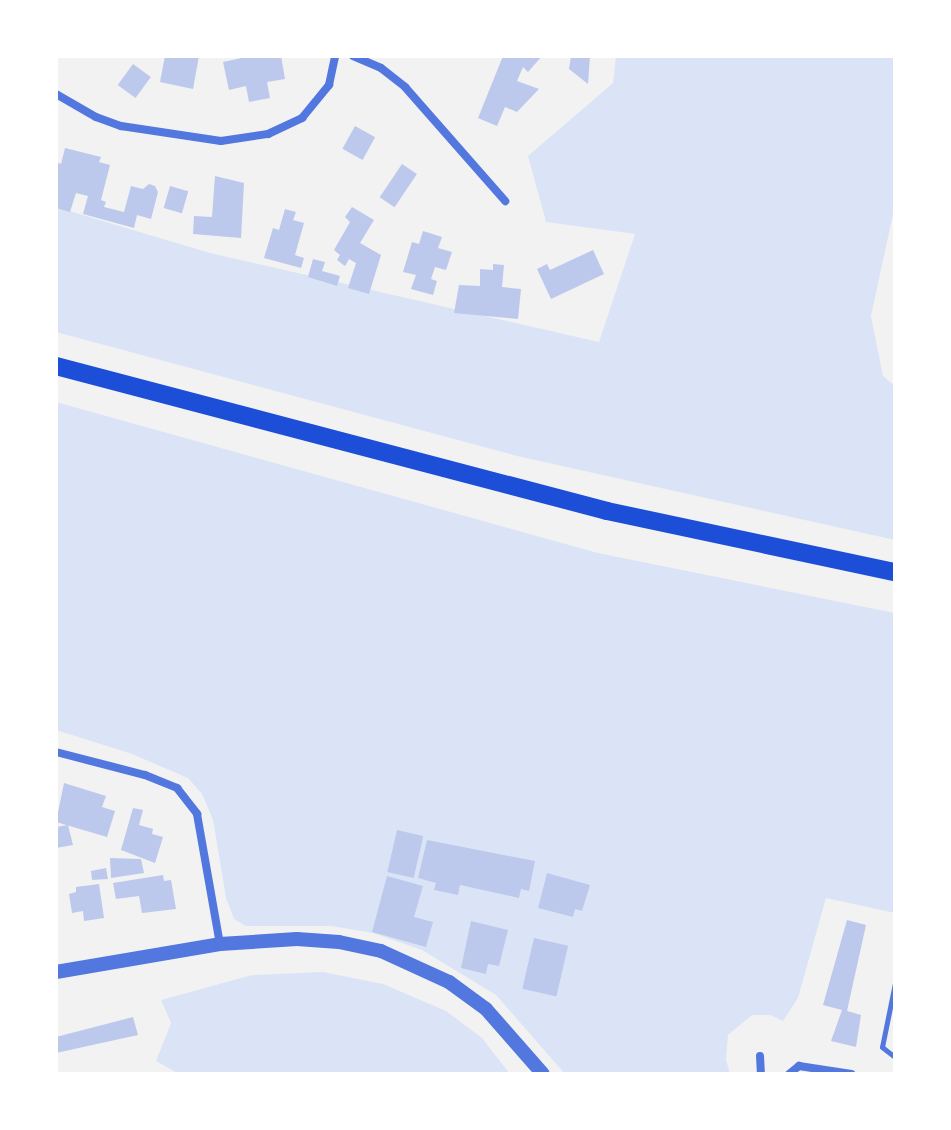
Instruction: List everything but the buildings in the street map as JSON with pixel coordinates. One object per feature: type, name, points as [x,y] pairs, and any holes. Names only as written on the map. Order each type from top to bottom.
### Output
[{"type":"highway","points":[[56,366],[607,511],[895,572]]},
{"type":"street","points":[[56,94],[96,117],[121,126],[221,141],[268,134],[302,118],[329,85],[335,56]]},
{"type":"street","points":[[353,56],[381,68],[405,87],[505,201]]},
{"type":"street","points":[[56,752],[145,775],[177,788],[197,814],[220,944]]},
{"type":"street","points":[[56,972],[220,944],[297,939],[381,951],[449,982],[486,1009],[543,1074]]},
{"type":"street","points":[[760,1056],[761,1074]]},
{"type":"street","points":[[789,1074],[799,1066],[851,1074]]},
{"type":"lane","points":[[895,286],[895,305]]},
{"type":"lane","points":[[895,983],[882,1047],[895,1057]]},
{"type":"shaded area","points":[[616,56],[895,56],[895,205],[871,316],[883,376],[895,386],[895,540],[517,456],[56,332],[56,207],[210,253],[599,342],[635,234],[546,222],[528,156],[613,83]]},
{"type":"shaded area","points":[[56,402],[598,553],[895,613],[895,913],[826,898],[798,998],[783,1021],[770,1015],[752,1015],[728,1035],[726,1060],[730,1074],[565,1074],[496,995],[422,950],[373,933],[331,926],[246,926],[234,919],[226,898],[213,820],[202,794],[188,778],[132,754],[56,730]]},
{"type":"shaded area","points":[[323,972],[383,984],[446,1011],[482,1038],[510,1074],[179,1074],[156,1061],[171,1023],[161,1000],[252,975]]}]
